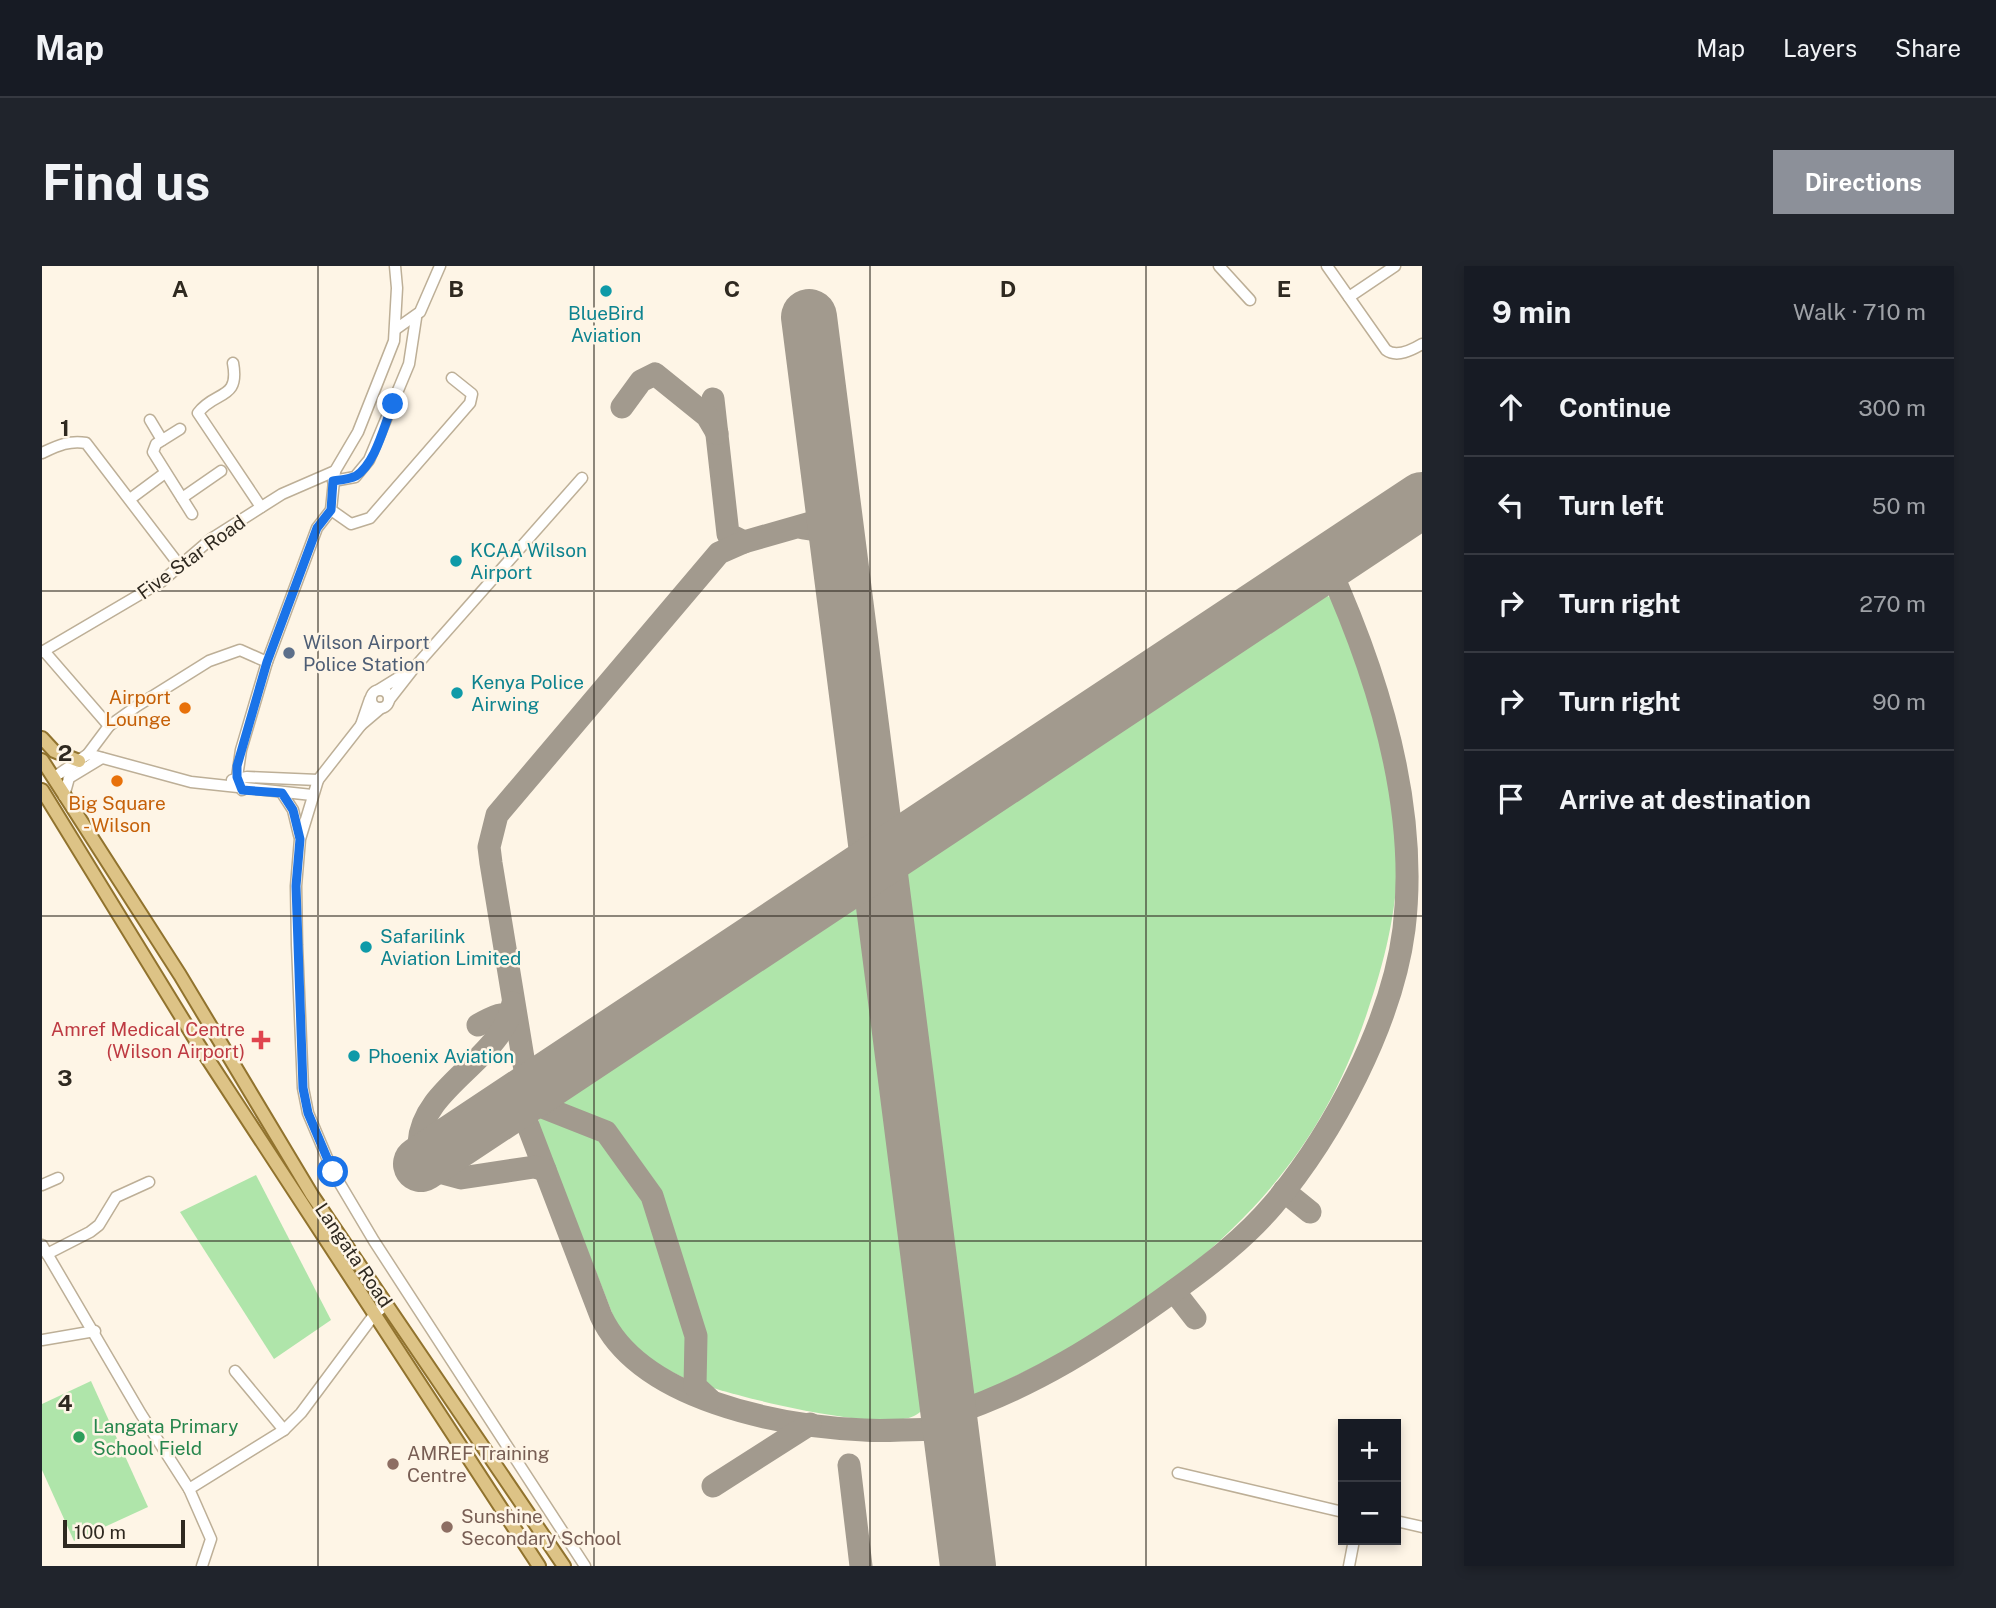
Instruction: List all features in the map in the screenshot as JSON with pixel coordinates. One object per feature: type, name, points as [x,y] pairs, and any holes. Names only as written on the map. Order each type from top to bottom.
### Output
[{"type":"main road","points":[[42,738],[54,751],[83,758]]},
{"type":"main road","name":"Langata Road","points":[[42,761],[180,975],[313,1195],[564,1566]]},
{"type":"main road","name":"Langata Road","points":[[42,790],[198,1044],[539,1566]]},
{"type":"main road","points":[[162,987],[180,975]]},
{"type":"main road","points":[[198,1044],[215,1033]]},
{"type":"street","points":[[242,790],[237,777],[241,750],[267,662],[317,528],[331,510],[334,476],[358,432],[397,329],[395,266]]},
{"type":"street","name":"Five Star Road","points":[[43,652],[161,582],[211,539],[293,487],[334,476],[355,477],[369,460],[409,364],[416,318],[440,266]]},
{"type":"street","points":[[1219,266],[1250,300]]},
{"type":"street","points":[[1327,266],[1382,346],[1392,354],[1422,344]]},
{"type":"street","points":[[1349,297],[1395,266]]},
{"type":"street","points":[[397,329],[416,318]]},
{"type":"street","points":[[233,363],[236,377],[232,388],[198,413],[261,507]]},
{"type":"street","points":[[331,510],[351,524],[370,518],[470,403],[472,394],[452,378]]},
{"type":"street","points":[[149,420],[162,440]]},
{"type":"street","points":[[180,429],[162,440],[153,452],[192,514]]},
{"type":"street","points":[[42,453],[62,444],[76,441],[86,443],[180,566]]},
{"type":"street","points":[[182,498],[221,471]]},
{"type":"street","points":[[130,499],[166,473]]},
{"type":"street","points":[[582,478],[414,668],[389,700],[361,725],[318,780],[300,839],[296,898],[303,1088],[316,1133],[333,1172],[374,1241],[585,1566]]},
{"type":"street","points":[[53,778],[83,758],[110,726],[219,656],[240,650],[267,662]]},
{"type":"street","points":[[43,652],[110,726]]},
{"type":"street","points":[[361,725],[372,693],[414,668]]},
{"type":"street","points":[[380,689],[388,694],[389,700]]},
{"type":"street","points":[[370,699],[373,705],[381,708]]},
{"type":"street","points":[[83,758],[102,758],[191,782],[242,790],[312,795]]},
{"type":"street","points":[[64,796],[69,778],[102,758]]},
{"type":"street","points":[[221,785],[237,777],[318,780]]},
{"type":"street","points":[[282,793],[293,810],[300,839]]},
{"type":"street","points":[[42,1185],[58,1178]]},
{"type":"street","points":[[149,1182],[116,1197],[99,1225],[90,1231],[45,1249],[95,1331],[141,1415],[189,1489],[211,1539],[202,1566]]},
{"type":"street","points":[[189,1489],[284,1430],[301,1413],[374,1315],[386,1304]]},
{"type":"street","points":[[42,1340],[95,1331]]},
{"type":"street","points":[[236,1371],[284,1430]]},
{"type":"street","points":[[1178,1473],[1338,1511]]},
{"type":"street","points":[[1401,1522],[1422,1527]]},
{"type":"street","points":[[1349,1566],[1353,1545]]},
{"type":"green space","points":[[1320,593],[1330,598],[1339,608],[1354,639],[1390,789],[1397,842],[1394,907],[1386,950],[1352,1054],[1315,1127],[1292,1160],[1268,1191],[1210,1250],[1126,1317],[962,1402],[902,874],[1109,731]]},
{"type":"green space","points":[[853,904],[867,906],[868,911],[931,1402],[914,1416],[895,1420],[835,1416],[729,1393],[682,1377],[639,1350],[618,1328],[538,1124],[540,1111],[546,1103]]},
{"type":"green space","points":[[256,1175],[331,1320],[274,1359],[180,1212]]},
{"type":"green space","name":"Langata Primary School Field","points":[[91,1381],[148,1507],[74,1541],[42,1470],[42,1404]]},
{"type":"taxiway","points":[[622,407],[641,381],[655,374],[707,416],[717,433]]},
{"type":"taxiway","points":[[713,399],[728,534],[744,542]]},
{"type":"taxiway","points":[[551,1078],[534,1078],[525,1070],[489,847],[497,815],[719,553],[744,542],[821,520],[829,516],[833,506]]},
{"type":"taxiway","points":[[803,528],[823,531],[838,546]]},
{"type":"taxiway","points":[[949,1415],[1009,1391],[1067,1362],[1149,1309],[1214,1261],[1262,1217],[1295,1177],[1338,1111],[1357,1076],[1387,1002],[1397,965],[1404,929],[1407,882],[1405,835],[1400,788],[1378,695],[1363,650],[1327,563]]},
{"type":"taxiway","points":[[419,1143],[423,1123],[433,1105],[494,1041],[506,1023],[513,1003]]},
{"type":"taxiway","points":[[478,1025],[503,1015],[512,1018],[516,1023]]},
{"type":"taxiway","points":[[551,1078],[530,1102],[524,1115],[601,1316],[620,1345],[647,1369],[679,1388],[715,1403],[754,1414],[830,1427],[939,1430],[949,1442],[956,1474]]},
{"type":"taxiway","points":[[530,1102],[606,1132],[652,1196],[696,1336],[695,1386],[710,1400]]},
{"type":"taxiway","points":[[435,1171],[461,1178],[534,1167],[545,1170]]},
{"type":"taxiway","points":[[1284,1191],[1310,1212]]},
{"type":"taxiway","points":[[1174,1291],[1195,1318]]},
{"type":"taxiway","points":[[713,1486],[810,1424]]},
{"type":"taxiway","points":[[849,1465],[861,1566]]},
{"type":"runway","points":[[809,317],[968,1566]]},
{"type":"runway","points":[[421,1164],[1422,500]]},
{"type":"place","name":"BlueBird Aviation","points":[[606,291]]},
{"type":"place","name":"KCAA Wilson Airport","points":[[456,561]]},
{"type":"place","name":"Wilson Airport Police Station","points":[[289,653]]},
{"type":"place","name":"Kenya Police Airwing","points":[[457,693]]},
{"type":"place","name":"Airport Lounge","points":[[185,708]]},
{"type":"place","name":"Big Square - Wilson","points":[[117,781]]},
{"type":"place","name":"Safarilink Aviation Limited","points":[[366,947]]},
{"type":"place","name":"Amref Medical Centre (Wilson Airport)","points":[[261,1040]]},
{"type":"place","name":"Phoenix Aviation","points":[[354,1056]]},
{"type":"place","name":"Langata Primary School Field","points":[[79,1437]]},
{"type":"place","name":"AMREF Training Centre","points":[[393,1464]]},
{"type":"place","name":"Sunshine Secondary School","points":[[447,1527]]},
{"type":"route","points":[[333,1172],[308,1113],[303,1088],[296,886],[300,839],[290,802],[282,793],[242,790],[237,777],[237,766],[267,662],[271,658],[317,528],[331,510],[333,481],[355,477],[369,460],[393,404]]}]
